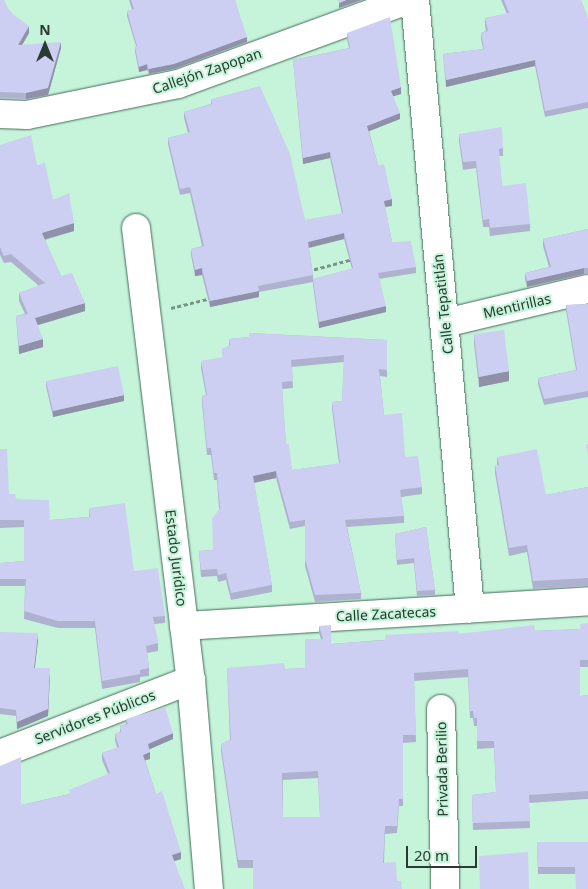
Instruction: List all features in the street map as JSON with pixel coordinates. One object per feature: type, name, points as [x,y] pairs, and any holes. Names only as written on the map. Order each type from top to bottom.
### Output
[{"type":"street","name":"Callejón Zapopan","points":[[0,114],[27,115],[178,84],[408,0]]},
{"type":"street","name":"Calle Tepatitlán","points":[[414,0],[470,609]]},
{"type":"street","name":"Estado Jurídico","points":[[136,228],[191,680],[209,889]]},
{"type":"street","name":"Mentirillas","points":[[445,323],[588,289]]},
{"type":"street","name":"Calle Zacatecas","points":[[184,626],[588,601]]},
{"type":"street","name":"Servidores Públicos","points":[[0,754],[191,680]]},
{"type":"street","name":"Privada Berilio","points":[[440,709],[445,889]]},
{"type":"path","points":[[305,272],[361,257]]},
{"type":"path","points":[[146,315],[221,295]]},
{"type":"building","points":[[0,0],[4,0],[10,12],[29,26],[18,45],[61,42],[48,88],[26,93],[0,92]]},
{"type":"building","points":[[131,0],[235,0],[247,37],[174,64],[149,69],[147,64],[139,67],[135,47],[137,46],[127,11],[134,9]]},
{"type":"building","points":[[504,0],[581,0],[588,20],[588,102],[545,111],[535,60],[446,80],[443,54],[484,49],[481,33],[488,31],[485,18],[509,13]]},
{"type":"building","points":[[390,17],[401,87],[391,91],[400,113],[367,126],[378,165],[384,164],[392,199],[384,201],[392,242],[411,241],[416,267],[378,273],[386,306],[319,322],[313,279],[353,268],[344,233],[308,242],[313,275],[258,286],[259,291],[210,301],[202,268],[195,270],[191,249],[204,246],[190,187],[180,189],[168,138],[190,132],[184,112],[212,104],[211,99],[260,86],[290,154],[305,220],[343,213],[330,152],[303,158],[293,60],[350,48],[347,33]]},
{"type":"building","points":[[502,127],[503,148],[499,149],[502,186],[526,183],[530,224],[490,228],[489,219],[483,220],[476,161],[463,162],[459,134]]},
{"type":"building","points":[[31,135],[37,165],[45,163],[53,200],[69,193],[74,223],[42,233],[61,276],[72,273],[85,303],[35,318],[43,339],[19,346],[16,316],[28,314],[19,293],[45,283],[11,254],[4,256],[0,247],[0,145]]},
{"type":"building","points":[[588,229],[588,268],[527,281],[525,273],[551,267],[543,239]]},
{"type":"building","points":[[588,304],[588,391],[544,399],[538,378],[577,370],[566,305]]},
{"type":"building","points":[[504,330],[509,371],[479,377],[474,334]]},
{"type":"building","points":[[249,333],[387,340],[387,370],[379,369],[384,415],[402,413],[405,457],[418,456],[422,487],[400,490],[404,516],[345,520],[361,593],[315,595],[305,559],[305,520],[290,522],[276,471],[253,476],[272,585],[231,593],[226,573],[218,575],[217,569],[201,570],[199,551],[213,550],[212,519],[220,508],[217,473],[214,473],[211,448],[207,448],[202,396],[207,395],[201,361],[223,357],[222,349],[230,345],[229,339],[249,337]],"holes":[[[344,355],[342,401],[332,402],[340,463],[292,470],[289,444],[286,444],[282,382],[293,381],[291,360]]]},
{"type":"building","points":[[118,366],[124,395],[53,411],[46,381]]},
{"type":"building","points":[[0,449],[7,449],[9,494],[15,494],[16,499],[49,500],[50,520],[90,517],[89,508],[125,503],[134,571],[158,568],[165,616],[153,617],[158,643],[146,646],[149,668],[140,670],[140,674],[102,681],[95,621],[58,621],[24,611],[26,579],[0,579],[0,563],[24,561],[24,520],[0,520]]},
{"type":"building","points":[[537,449],[546,495],[588,487],[588,578],[533,581],[527,545],[509,548],[495,465],[499,465],[497,457]]},
{"type":"building","points":[[426,527],[435,590],[417,591],[414,558],[397,560],[395,534]]},
{"type":"building","points":[[588,623],[588,660],[580,660],[580,696],[588,695],[588,791],[529,795],[530,821],[473,823],[472,795],[496,792],[494,741],[477,741],[477,718],[474,718],[473,711],[470,711],[468,669],[414,673],[416,735],[403,735],[403,799],[399,799],[397,826],[385,826],[383,863],[396,862],[397,881],[401,881],[402,889],[253,889],[253,860],[238,860],[221,744],[231,740],[227,668],[284,663],[285,669],[305,668],[305,639],[323,639],[319,626],[331,625],[331,644],[386,640],[385,635],[458,631],[459,634],[534,625],[535,631],[581,629],[580,624]],"holes":[[[318,771],[320,817],[283,817],[282,773]]]},
{"type":"building","points":[[0,632],[38,633],[34,668],[50,668],[48,709],[17,722],[16,710],[0,708]]},
{"type":"building","points":[[165,707],[173,733],[148,744],[150,752],[143,755],[156,794],[162,791],[181,852],[172,855],[185,889],[0,889],[0,766],[21,757],[21,805],[70,794],[69,790],[110,773],[102,753],[119,747],[115,734],[121,732],[120,726],[128,724],[126,719]]},
{"type":"building","points":[[537,842],[588,842],[588,889],[576,889],[575,867],[538,867]]},
{"type":"building","points":[[528,852],[529,889],[480,889],[479,856]]}]
